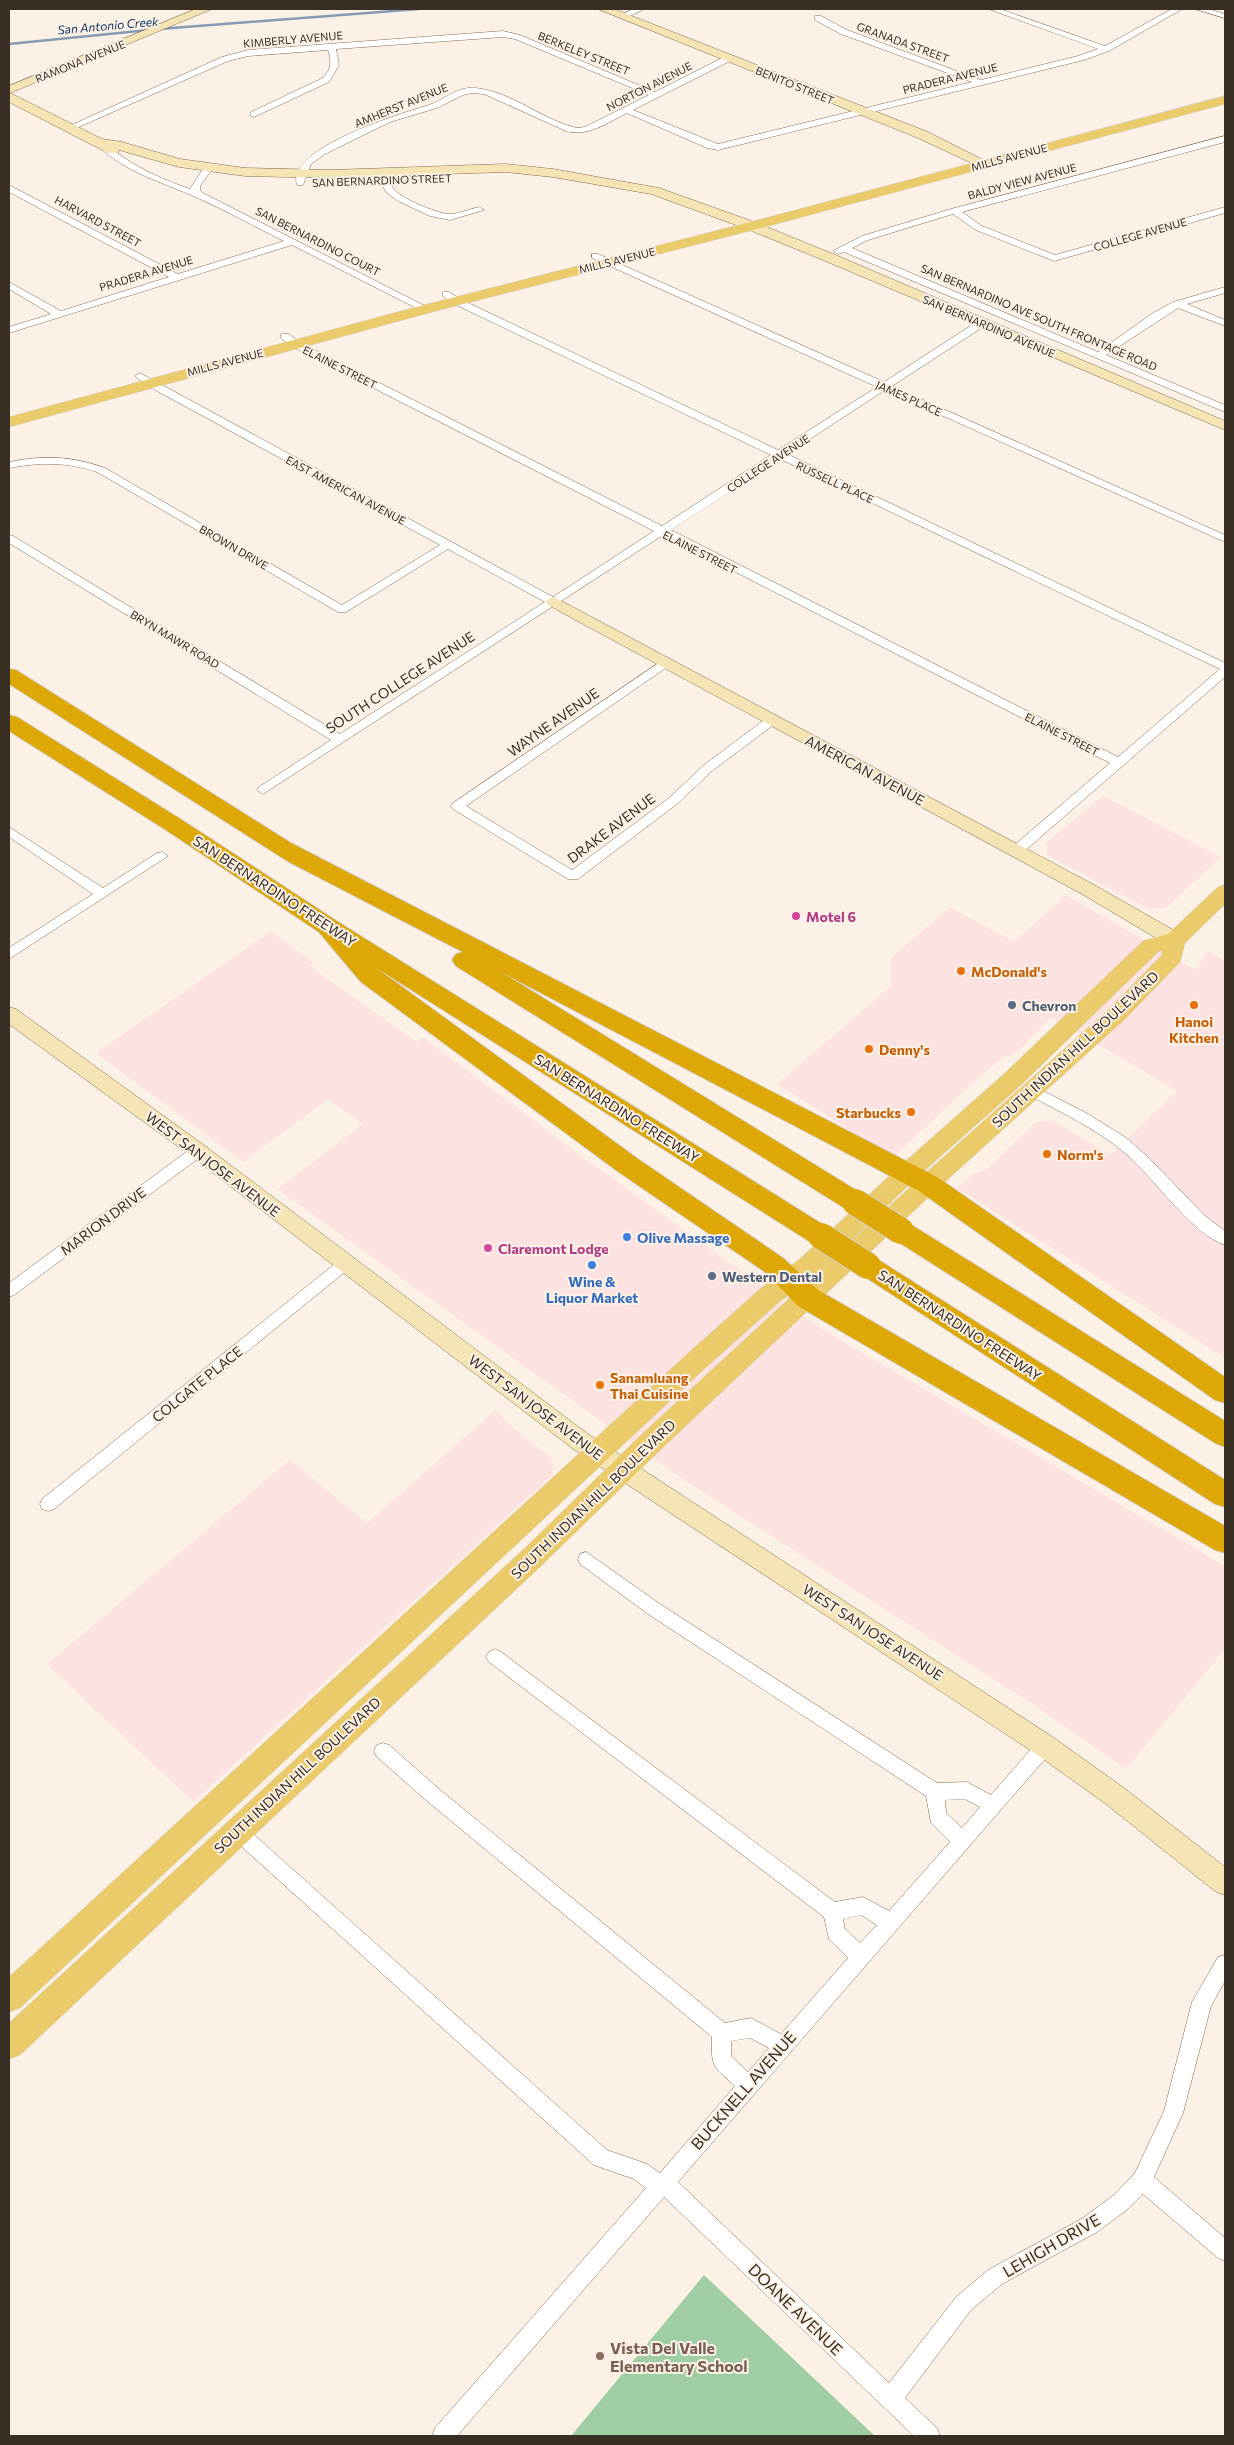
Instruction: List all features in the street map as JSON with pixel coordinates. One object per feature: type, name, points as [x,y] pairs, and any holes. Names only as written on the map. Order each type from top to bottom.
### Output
[{"type":"highway","points":[[9,675],[1225,1435]]},
{"type":"highway","name":"SAN BERNARDINO FREEWAY","points":[[9,722],[174,825],[419,984],[872,1262],[1225,1495]]},
{"type":"highway","points":[[283,848],[917,1179],[1225,1392]]},
{"type":"highway","points":[[327,926],[369,976],[637,1171],[774,1265],[799,1290],[1225,1541]]},
{"type":"highway","points":[[872,1262],[1225,1481]]},
{"type":"main road","name":"MILLS AVENUE","points":[[601,259],[752,226],[1225,92]]},
{"type":"main road","name":"MILLS AVENUE","points":[[9,422],[145,380],[601,259],[736,220],[1225,100]]},
{"type":"main road","name":"MILLS AVENUE","points":[[9,411],[145,380]]},
{"type":"main road","points":[[1175,940],[1225,892]]},
{"type":"main road","name":"SOUTH INDIAN HILL BOULEVARD","points":[[9,2044],[534,1556],[623,1470],[799,1290],[917,1179],[1013,1079],[1151,946],[1175,940],[1172,957],[1117,1014],[1032,1090],[917,1179]]},
{"type":"main road","name":"SOUTH INDIAN HILL BOULEVARD","points":[[9,1997],[762,1302],[799,1290]]},
{"type":"street","name":"RAMONA AVENUE","points":[[9,90],[206,9]]},
{"type":"street","name":"BENITO STREET","points":[[604,9],[923,135],[979,161]]},
{"type":"street","points":[[623,16],[640,9]]},
{"type":"street","points":[[993,9],[1106,49]]},
{"type":"street","name":"PRADERA AVENUE","points":[[627,110],[710,146],[718,147],[1081,58],[1106,49],[1178,9]]},
{"type":"street","points":[[1199,9],[1225,16]]},
{"type":"street","name":"GRANADA STREET","points":[[818,18],[844,32],[982,83]]},
{"type":"street","name":"KIMBERLY AVENUE","points":[[69,128],[225,60],[248,53],[503,34]]},
{"type":"street","name":"BERKELEY STREET","points":[[503,34],[517,37],[656,95]]},
{"type":"street","points":[[254,114],[326,80],[334,71],[337,62],[332,47]]},
{"type":"street","name":"NORTON AVENUE","points":[[472,90],[486,92],[569,129],[578,131],[588,129],[730,58]]},
{"type":"street","name":"AMHERST AVENUE","points":[[301,178],[308,163],[322,152],[387,120],[434,106],[460,93],[472,90]]},
{"type":"street","name":"SAN BERNARDINO STREET","points":[[9,97],[100,143],[142,162],[169,170],[301,178],[463,176],[557,180],[648,198],[669,198],[752,226]]},
{"type":"street","name":"BALDY VIEW AVENUE","points":[[828,256],[865,238],[954,211],[1225,139]]},
{"type":"street","name":"SAN BERNARDINO COURT","points":[[100,143],[107,150],[131,165],[182,190],[200,195],[419,306]]},
{"type":"street","points":[[200,195],[195,191],[195,186],[205,172]]},
{"type":"street","points":[[382,176],[389,190],[395,195],[433,214],[450,217],[479,210]]},
{"type":"street","name":"HARVARD STREET","points":[[9,188],[176,277]]},
{"type":"street","name":"COLLEGE AVENUE","points":[[954,211],[979,228],[1054,258],[1225,210]]},
{"type":"street","name":"SAN BERNARDINO AVENUE","points":[[752,226],[828,256],[1225,426]]},
{"type":"street","name":"PRADERA AVENUE","points":[[9,330],[291,242]]},
{"type":"street","name":"SAN BERNARDINO AVE SOUTH FRONTAGE ROAD","points":[[842,248],[1225,409]]},
{"type":"street","name":"JAMES PLACE","points":[[601,259],[1225,539]]},
{"type":"street","points":[[9,286],[59,314]]},
{"type":"street","points":[[1098,356],[1157,315],[1177,304],[1225,290]]},
{"type":"street","name":"RUSSELL PLACE","points":[[451,298],[1225,667]]},
{"type":"street","points":[[1177,304],[1225,323]]},
{"type":"street","name":"COLLEGE AVENUE","points":[[554,602],[982,323]]},
{"type":"street","name":"ELAINE STREET","points":[[290,340],[662,532],[1118,762]]},
{"type":"street","name":"EAST AMERICAN AVENUE","points":[[145,380],[554,602]]},
{"type":"street","name":"BROWN DRIVE","points":[[9,466],[53,458],[78,462],[101,470],[342,610],[447,545]]},
{"type":"street","name":"BRYN MAWR ROAD","points":[[9,538],[340,740]]},
{"type":"street","name":"AMERICAN AVENUE","points":[[554,602],[1123,909],[1175,940]]},
{"type":"street","name":"SOUTH COLLEGE AVENUE","points":[[263,790],[554,602]]},
{"type":"street","name":"WAYNE AVENUE","points":[[458,806],[666,662]]},
{"type":"street","points":[[1016,851],[1225,671]]},
{"type":"street","name":"DRAKE AVENUE","points":[[458,806],[573,876],[672,801],[708,768],[772,720]]},
{"type":"street","points":[[9,831],[102,894]]},
{"type":"street","points":[[9,954],[162,856]]},
{"type":"street","name":"WEST SAN JOSE AVENUE","points":[[9,1014],[198,1151],[529,1404],[598,1454],[1045,1746],[1115,1796],[1225,1883]]},
{"type":"street","points":[[1032,1090],[1117,1139],[1139,1158],[1197,1218],[1225,1239]]},
{"type":"street","name":"MARION DRIVE","points":[[9,1291],[198,1151]]},
{"type":"street","name":"COLGATE PLACE","points":[[48,1504],[346,1263]]},
{"type":"street","points":[[586,1560],[654,1610],[935,1792],[967,1790],[992,1804]]},
{"type":"street","points":[[494,1657],[833,1912],[836,1933],[860,1956]]},
{"type":"street","name":"BUCKNELL AVENUE","points":[[443,2436],[992,1804],[1045,1746]]},
{"type":"street","points":[[383,1751],[433,1795],[722,2034]]},
{"type":"street","points":[[935,1792],[937,1817],[961,1840]]},
{"type":"street","name":"DOANE AVENUE","points":[[237,1831],[601,2158],[640,2171],[662,2184],[929,2436]]},
{"type":"street","points":[[833,1912],[863,1906],[890,1922]]},
{"type":"street","name":"LEHIGH DRIVE","points":[[890,2400],[964,2303],[994,2277],[1090,2225],[1121,2202],[1142,2180],[1173,2113],[1202,2002],[1225,1964]]},
{"type":"street","points":[[722,2034],[751,2028],[782,2045]]},
{"type":"street","points":[[722,2034],[721,2060],[748,2085]]},
{"type":"street","points":[[1142,2180],[1225,2251]]},
{"type":"shaded area","points":[[1103,796],[1221,857],[1166,908],[1149,909],[1047,855],[1046,843]]},
{"type":"shaded area","points":[[1066,895],[1196,970],[1208,951],[1225,961],[1225,1358],[957,1188],[974,1173],[985,1171],[1036,1122],[1053,1121],[1110,1155],[1177,1091],[1051,1017],[1017,1052],[1002,1058],[977,1079],[893,1157],[777,1084],[891,986],[891,958],[950,907],[1014,942]]},
{"type":"shaded area","points":[[271,931],[314,963],[309,966],[417,1042],[423,1037],[573,1150],[820,1328],[1225,1566],[1225,1649],[1126,1769],[1035,1706],[675,1474],[277,1189],[363,1124],[328,1099],[243,1162],[96,1053]]},
{"type":"shaded area","points":[[496,1410],[508,1424],[549,1456],[554,1465],[552,1475],[193,1802],[47,1664],[290,1460],[367,1523]]},
{"type":"green space","points":[[704,2275],[875,2436],[571,2436]]},
{"type":"waterway","name":"San Antonio Creek","points":[[159,29],[419,9]]},
{"type":"waterway","name":"San Antonio Creek","points":[[9,44],[149,30]]},
{"type":"place","name":"Motel 6","points":[[796,916]]},
{"type":"place","name":"McDonald's","points":[[961,971]]},
{"type":"place","name":"Chevron","points":[[1012,1005]]},
{"type":"place","name":"Hanoi Kitchen","points":[[1194,1005]]},
{"type":"place","name":"Denny's","points":[[869,1049]]},
{"type":"place","name":"Starbucks","points":[[911,1112]]},
{"type":"place","name":"Norm's","points":[[1047,1154]]},
{"type":"place","name":"Olive Massage","points":[[627,1237]]},
{"type":"place","name":"Claremont Lodge","points":[[488,1248]]},
{"type":"place","name":"Wine & Liquor Market","points":[[592,1265]]},
{"type":"place","name":"Western Dental","points":[[712,1276]]},
{"type":"place","name":"Sanamluang Thai Cuisine","points":[[600,1385]]},
{"type":"place","name":"Vista Del Valle Elementary School","points":[[600,2356]]}]
